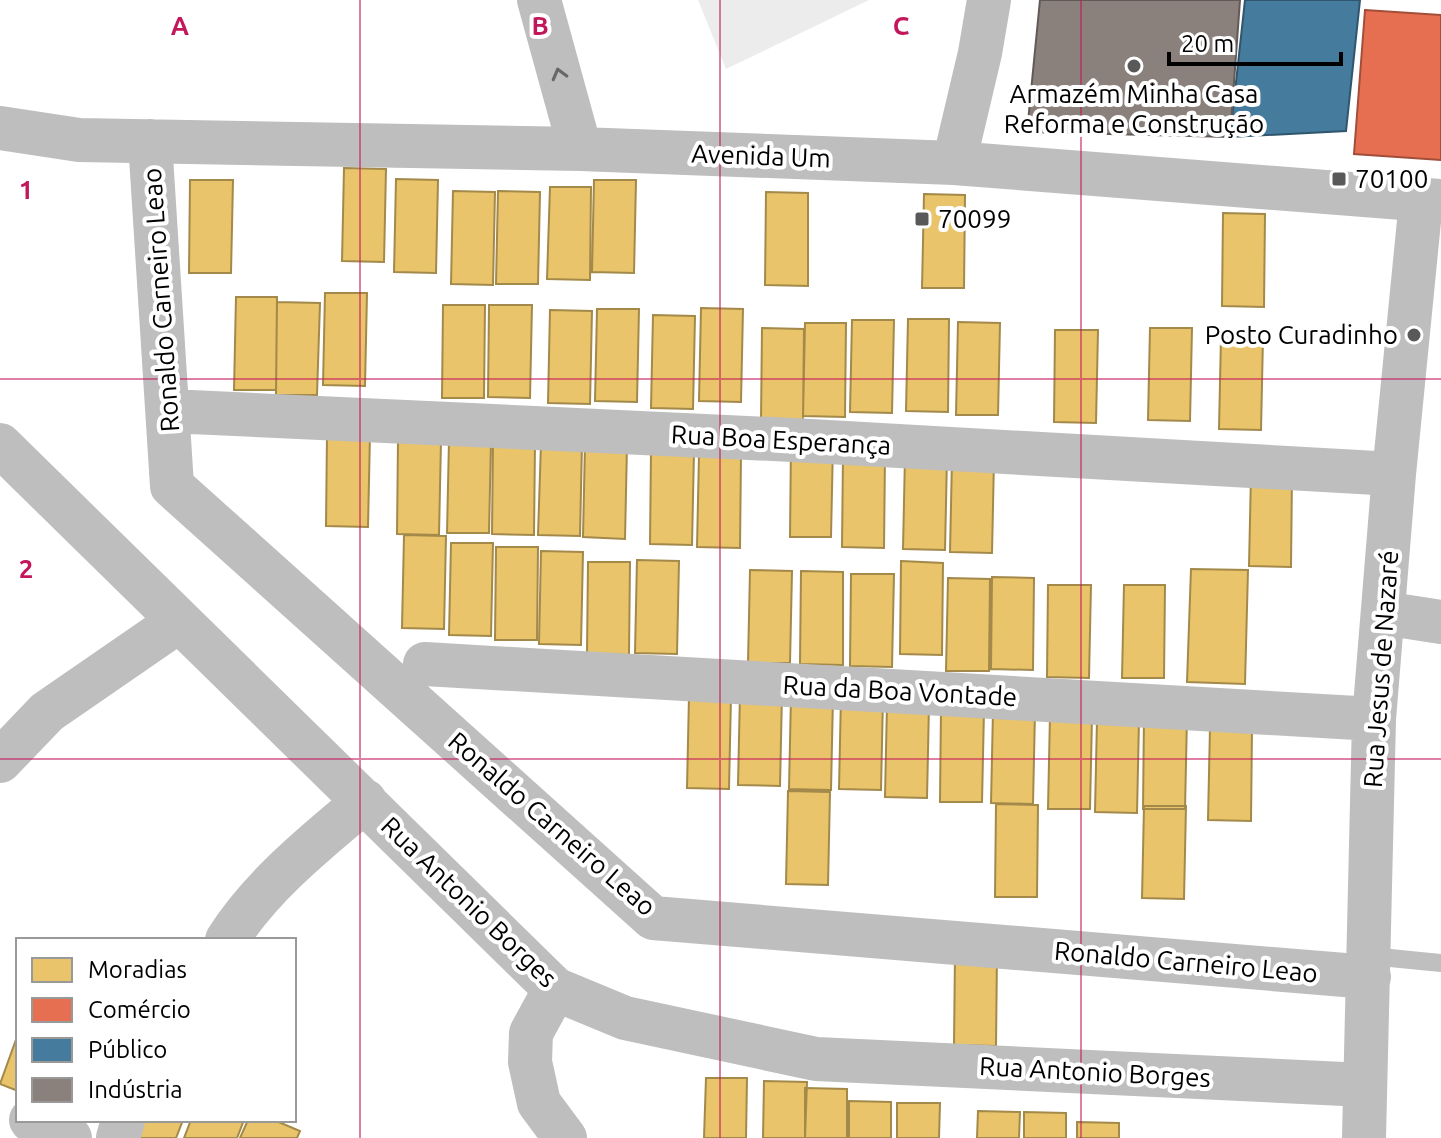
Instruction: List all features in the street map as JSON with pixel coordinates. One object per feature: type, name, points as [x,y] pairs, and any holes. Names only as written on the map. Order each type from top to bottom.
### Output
[{"type":"street","points":[[539,0],[580,149]]},
{"type":"street","points":[[954,163],[989,0]]},
{"type":"street","name":"Avenida Um","points":[[0,128],[79,140],[580,149],[954,163],[1431,201]]},
{"type":"street","name":"Ronaldo Carneiro Leao","points":[[150,141],[172,486],[653,918],[1369,977]]},
{"type":"street","name":"Rua Jesus de Nazaré","points":[[1364,1138],[1374,719],[1394,474],[1431,201]]},
{"type":"street","name":"Rua Boa Esperança","points":[[169,411],[793,440],[1394,474]]},
{"type":"street","name":"Rua Antonio Borges","points":[[0,445],[555,989],[625,1018],[816,1059],[1365,1085]]},
{"type":"street","points":[[1383,613],[1441,622]]},
{"type":"street","points":[[0,761],[47,712],[179,621]]},
{"type":"street","name":"Rua da Boa Vontade","points":[[425,664],[1374,719]]},
{"type":"street","points":[[229,938],[282,875],[365,801]]},
{"type":"street","points":[[555,989],[531,1033],[530,1062],[539,1103],[565,1138]]},
{"type":"street","points":[[35,1122],[70,1138]]},
{"type":"shaded area","points":[[698,0],[869,0],[726,69]]},
{"type":"building: Moradias","points":[[344,168],[386,169],[384,262],[342,261]]},
{"type":"building: Moradias","points":[[396,179],[438,180],[436,273],[394,272]]},
{"type":"building: Moradias","points":[[190,180],[233,180],[231,273],[189,273]]},
{"type":"building: Moradias","points":[[594,180],[636,180],[634,273],[592,272]]},
{"type":"building: Moradias","points":[[550,187],[591,187],[590,280],[547,279]]},
{"type":"building: Moradias","points":[[453,191],[495,192],[493,285],[451,284]]},
{"type":"building: Moradias","points":[[498,191],[540,192],[538,284],[496,284]]},
{"type":"building: Moradias","points":[[766,192],[808,193],[808,286],[765,285]]},
{"type":"building: Moradias","points":[[924,194],[965,195],[964,288],[922,288]]},
{"type":"building: Moradias","points":[[1223,213],[1265,214],[1264,307],[1222,306]]},
{"type":"building: Moradias","points":[[325,293],[367,293],[365,386],[323,385]]},
{"type":"building: Moradias","points":[[236,297],[277,297],[276,390],[234,390]]},
{"type":"building: Moradias","points":[[277,302],[320,303],[317,395],[276,395]]},
{"type":"building: Moradias","points":[[443,305],[485,305],[484,398],[442,398]]},
{"type":"building: Moradias","points":[[489,305],[532,305],[530,398],[488,397]]},
{"type":"building: Moradias","points":[[701,308],[743,309],[741,402],[699,401]]},
{"type":"building: Moradias","points":[[597,309],[639,309],[637,402],[595,401]]},
{"type":"building: Moradias","points":[[550,310],[592,311],[590,404],[548,403]]},
{"type":"building: Moradias","points":[[653,315],[695,316],[693,409],[651,408]]},
{"type":"building: Moradias","points":[[908,319],[949,319],[948,412],[906,411]]},
{"type":"building: Moradias","points":[[852,320],[894,320],[892,413],[850,412]]},
{"type":"building: Moradias","points":[[958,322],[1000,323],[998,415],[956,415]]},
{"type":"building: Moradias","points":[[805,323],[846,323],[845,417],[803,416]]},
{"type":"building: Moradias","points":[[762,328],[804,329],[803,422],[761,421]]},
{"type":"building: Moradias","points":[[1150,328],[1192,328],[1190,421],[1148,420]]},
{"type":"building: Moradias","points":[[1055,330],[1098,330],[1096,423],[1054,422]]},
{"type":"building: Moradias","points":[[1221,337],[1263,337],[1261,430],[1219,429]]},
{"type":"building: Moradias","points":[[327,434],[370,434],[368,527],[326,526]]},
{"type":"building: Moradias","points":[[449,440],[491,441],[489,533],[447,533]]},
{"type":"building: Moradias","points":[[398,441],[441,441],[439,535],[397,534]]},
{"type":"building: Moradias","points":[[493,441],[535,442],[534,535],[492,534]]},
{"type":"building: Moradias","points":[[541,443],[582,443],[580,536],[538,535]]},
{"type":"building: Moradias","points":[[791,443],[833,444],[831,537],[790,537]]},
{"type":"building: Moradias","points":[[585,444],[627,445],[625,539],[583,537]]},
{"type":"building: Moradias","points":[[651,451],[694,452],[692,545],[650,544]]},
{"type":"building: Moradias","points":[[699,454],[741,455],[740,548],[697,547]]},
{"type":"building: Moradias","points":[[843,455],[885,455],[884,548],[842,547]]},
{"type":"building: Moradias","points":[[905,456],[947,457],[945,550],[903,549]]},
{"type":"building: Moradias","points":[[952,459],[994,460],[992,553],[950,552]]},
{"type":"building: Moradias","points":[[1251,474],[1292,474],[1291,567],[1249,566]]},
{"type":"building: Moradias","points":[[404,535],[446,536],[444,629],[402,628]]},
{"type":"building: Moradias","points":[[451,543],[493,543],[491,636],[449,635]]},
{"type":"building: Moradias","points":[[496,547],[538,547],[537,640],[495,640]]},
{"type":"building: Moradias","points":[[541,551],[583,552],[581,645],[539,644]]},
{"type":"building: Moradias","points":[[637,560],[679,561],[677,654],[635,653]]},
{"type":"building: Moradias","points":[[901,561],[943,563],[942,655],[900,654]]},
{"type":"building: Moradias","points":[[588,562],[630,562],[629,655],[587,654]]},
{"type":"building: Moradias","points":[[1191,569],[1248,570],[1245,684],[1187,682]]},
{"type":"building: Moradias","points":[[750,570],[792,571],[790,663],[748,663]]},
{"type":"building: Moradias","points":[[801,571],[843,572],[843,665],[800,664]]},
{"type":"building: Moradias","points":[[851,574],[894,574],[892,667],[850,666]]},
{"type":"building: Moradias","points":[[992,577],[1034,578],[1033,670],[991,669]]},
{"type":"building: Moradias","points":[[948,578],[990,579],[989,671],[946,671]]},
{"type":"building: Moradias","points":[[1048,585],[1091,585],[1089,678],[1047,677]]},
{"type":"building: Moradias","points":[[1124,585],[1165,585],[1164,678],[1122,678]]},
{"type":"building: Moradias","points":[[740,693],[782,693],[780,786],[738,785]]},
{"type":"building: Moradias","points":[[689,696],[731,696],[729,789],[687,788]]},
{"type":"building: Moradias","points":[[791,696],[833,697],[831,790],[789,789]]},
{"type":"building: Moradias","points":[[841,696],[883,697],[881,790],[839,789]]},
{"type":"building: Moradias","points":[[887,704],[929,704],[927,798],[885,797]]},
{"type":"building: Moradias","points":[[941,709],[984,710],[982,802],[940,802]]},
{"type":"building: Moradias","points":[[993,711],[1035,711],[1033,804],[991,803]]},
{"type":"building: Moradias","points":[[1050,715],[1092,717],[1090,809],[1048,809]]},
{"type":"building: Moradias","points":[[1144,716],[1187,717],[1185,809],[1143,809]]},
{"type":"building: Moradias","points":[[1097,719],[1139,720],[1137,813],[1095,812]]},
{"type":"building: Moradias","points":[[1210,727],[1252,728],[1251,821],[1208,820]]},
{"type":"building: Moradias","points":[[788,791],[830,792],[828,885],[786,884]]},
{"type":"building: Moradias","points":[[996,804],[1038,805],[1037,897],[995,897]]},
{"type":"building: Moradias","points":[[1144,806],[1186,806],[1184,899],[1142,898]]},
{"type":"building: Moradias","points":[[955,953],[997,953],[996,1046],[954,1045]]},
{"type":"building: Moradias","points":[[16,1040],[16,1090],[0,1084]]},
{"type":"building: Moradias","points":[[706,1078],[747,1078],[746,1138],[704,1138]]},
{"type":"building: Moradias","points":[[764,1081],[807,1082],[805,1138],[763,1138]]},
{"type":"building: Moradias","points":[[805,1088],[847,1089],[847,1138],[805,1138]]},
{"type":"building: Moradias","points":[[849,1101],[891,1102],[891,1138],[849,1138]]},
{"type":"building: Moradias","points":[[897,1103],[940,1103],[939,1138],[897,1138]]},
{"type":"building: Moradias","points":[[978,1111],[1020,1112],[1019,1138],[977,1138]]},
{"type":"building: Moradias","points":[[1024,1112],[1066,1113],[1066,1138],[1024,1138]]},
{"type":"building: Moradias","points":[[129,1122],[182,1122],[176,1138],[123,1138]]},
{"type":"building: Moradias","points":[[190,1122],[243,1122],[237,1138],[184,1138]]},
{"type":"building: Moradias","points":[[247,1122],[279,1122],[300,1131],[297,1138],[240,1138]]},
{"type":"building: Moradias","points":[[1077,1122],[1119,1123],[1119,1138],[1077,1138]]},
{"type":"building: Comércio","points":[[1365,10],[1441,15],[1441,160],[1354,154]]},
{"type":"building: Público","points":[[1245,0],[1360,0],[1346,131],[1230,137]]},
{"type":"building: Indústria","name":"Armazém Minha Casa Reforma e Construção","points":[[1040,0],[1240,0],[1230,137],[1027,132]]},
{"type":"waterway","points":[[1380,957],[1441,963]]},
{"type":"place","name":"Armazém Minha Casa Reforma e Construção","points":[[1134,66]]},
{"type":"place","name":"70100","points":[[1339,179]]},
{"type":"place","name":"70099","points":[[922,219]]},
{"type":"place","name":"Posto Curadinho","points":[[1414,335]]}]
